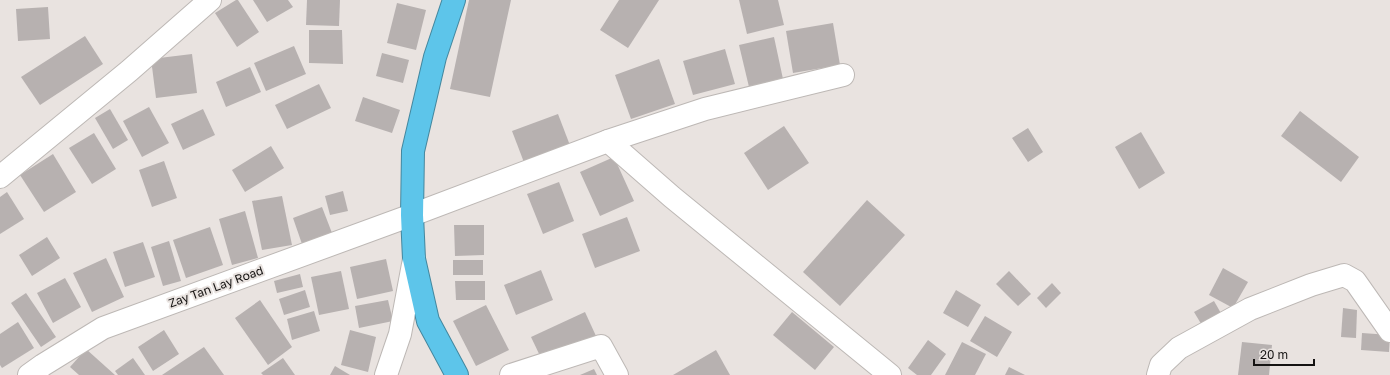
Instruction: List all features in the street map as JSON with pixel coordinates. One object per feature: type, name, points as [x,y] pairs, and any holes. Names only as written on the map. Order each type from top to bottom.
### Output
[{"type":"highway","points":[[454,0],[435,57],[413,151],[412,215],[414,259],[428,321],[457,375]]},
{"type":"street","points":[[0,177],[128,71],[210,0]]},
{"type":"street","name":"Zay Tan Lay Road","points":[[42,372],[103,328],[412,215],[608,141],[705,109],[843,74]]},
{"type":"street","points":[[608,141],[672,198],[890,375]]},
{"type":"street","points":[[386,375],[400,334],[414,259]]},
{"type":"street","points":[[1158,375],[1162,365],[1179,348],[1250,309],[1311,285],[1344,275],[1355,281],[1390,331]]},
{"type":"street","points":[[511,375],[601,346],[617,375]]},
{"type":"building","points":[[238,0],[259,32],[237,47],[215,13]]},
{"type":"building","points":[[253,0],[288,0],[293,7],[267,22]]},
{"type":"building","points":[[307,0],[340,0],[339,26],[306,25]]},
{"type":"building","points":[[469,0],[511,0],[490,97],[450,89]]},
{"type":"building","points":[[619,0],[659,0],[628,48],[600,30]]},
{"type":"building","points":[[739,0],[778,0],[784,25],[747,34]]},
{"type":"building","points":[[397,3],[426,10],[416,50],[387,43]]},
{"type":"building","points":[[48,7],[50,39],[18,41],[16,9]]},
{"type":"building","points":[[833,23],[840,65],[793,73],[786,31]]},
{"type":"building","points":[[309,30],[342,30],[343,64],[309,63]]},
{"type":"building","points":[[85,36],[103,64],[40,105],[21,77]]},
{"type":"building","points":[[774,37],[783,79],[749,87],[739,45]]},
{"type":"building","points":[[294,46],[306,74],[266,91],[254,63]]},
{"type":"building","points":[[725,49],[735,84],[693,95],[683,61]]},
{"type":"building","points":[[382,53],[409,60],[403,83],[376,76]]},
{"type":"building","points":[[192,54],[197,93],[156,98],[151,59]]},
{"type":"building","points":[[659,59],[675,104],[631,119],[615,75]]},
{"type":"building","points":[[250,67],[261,92],[226,107],[216,82]]},
{"type":"building","points":[[319,84],[331,108],[287,129],[275,105]]},
{"type":"building","points":[[363,97],[400,110],[392,133],[355,121]]},
{"type":"building","points":[[149,107],[169,143],[142,157],[123,121]]},
{"type":"building","points":[[110,109],[128,140],[113,149],[95,118]]},
{"type":"building","points":[[203,109],[215,135],[183,150],[171,124]]},
{"type":"building","points":[[1300,111],[1359,157],[1341,182],[1281,136]]},
{"type":"building","points":[[558,114],[571,148],[525,165],[512,131]]},
{"type":"building","points":[[784,126],[809,163],[768,190],[744,153]]},
{"type":"building","points":[[1028,128],[1043,152],[1028,162],[1012,138]]},
{"type":"building","points":[[1141,132],[1165,173],[1139,189],[1115,147]]},
{"type":"building","points":[[94,133],[116,169],[92,184],[69,148]]},
{"type":"building","points":[[271,146],[284,168],[245,192],[232,170]]},
{"type":"building","points":[[53,154],[76,192],[44,212],[20,175]]},
{"type":"building","points":[[614,157],[634,201],[600,216],[580,172]]},
{"type":"building","points":[[164,161],[177,198],[152,207],[139,170]]},
{"type":"building","points":[[559,182],[574,221],[543,234],[527,194]]},
{"type":"building","points":[[343,191],[348,211],[330,215],[325,196]]},
{"type":"building","points":[[7,192],[24,219],[0,234],[0,197]]},
{"type":"building","points":[[282,196],[292,245],[262,250],[252,201]]},
{"type":"building","points":[[867,200],[905,235],[840,306],[803,272]]},
{"type":"building","points":[[322,207],[332,233],[302,244],[293,218]]},
{"type":"building","points":[[245,211],[258,258],[232,265],[219,219]]},
{"type":"building","points":[[627,217],[640,251],[595,268],[582,234]]},
{"type":"building","points":[[454,225],[484,225],[484,255],[455,256]]},
{"type":"building","points":[[210,227],[223,265],[186,278],[173,240]]},
{"type":"building","points":[[47,237],[60,258],[32,276],[19,255]]},
{"type":"building","points":[[169,241],[181,281],[163,286],[151,247]]},
{"type":"building","points":[[143,242],[155,277],[125,287],[113,252]]},
{"type":"building","points":[[106,258],[124,297],[92,312],[73,273]]},
{"type":"building","points":[[386,259],[393,291],[357,299],[350,267]]},
{"type":"building","points":[[453,260],[483,260],[483,275],[453,275]]},
{"type":"building","points":[[1223,268],[1248,282],[1233,308],[1209,295]]},
{"type":"building","points":[[541,270],[553,300],[516,315],[504,285]]},
{"type":"building","points":[[341,271],[349,309],[319,315],[311,277]]},
{"type":"building","points":[[1009,271],[1031,294],[1018,306],[996,284]]},
{"type":"building","points":[[300,274],[303,287],[277,293],[274,281]]},
{"type":"building","points":[[65,278],[81,307],[53,323],[37,293]]},
{"type":"building","points":[[455,281],[485,281],[485,300],[456,300]]},
{"type":"building","points":[[1052,283],[1061,293],[1046,308],[1037,298]]},
{"type":"building","points":[[305,290],[310,307],[284,315],[279,299]]},
{"type":"building","points":[[956,290],[981,305],[968,327],[943,313]]},
{"type":"building","points":[[26,293],[56,337],[41,347],[11,303]]},
{"type":"building","points":[[260,300],[292,347],[268,365],[235,318]]},
{"type":"building","points":[[388,300],[393,321],[359,328],[355,306]]},
{"type":"building","points":[[1214,301],[1222,315],[1203,327],[1194,312]]},
{"type":"building","points":[[486,305],[509,350],[476,366],[453,321]]},
{"type":"building","points":[[1343,308],[1357,310],[1356,338],[1341,337]]},
{"type":"building","points":[[314,311],[320,331],[292,340],[287,319]]},
{"type":"building","points":[[585,312],[596,336],[542,360],[531,337]]},
{"type":"building","points":[[792,312],[834,347],[815,370],[773,335]]},
{"type":"building","points":[[985,316],[1012,332],[997,357],[970,341]]},
{"type":"building","points":[[18,322],[34,348],[2,368],[0,365],[0,334]]},
{"type":"building","points":[[164,330],[179,354],[153,371],[138,347]]},
{"type":"building","points":[[350,330],[376,337],[368,372],[341,365]]},
{"type":"building","points":[[1362,333],[1390,335],[1389,352],[1361,350]]},
{"type":"building","points":[[928,340],[946,354],[931,375],[917,375],[908,368]]},
{"type":"building","points":[[962,342],[986,354],[975,375],[945,375]]},
{"type":"building","points":[[1242,342],[1272,345],[1269,375],[1238,375]]},
{"type":"building","points":[[204,347],[224,375],[162,375]]},
{"type":"building","points":[[86,349],[115,375],[79,375],[70,367]]},
{"type":"building","points":[[716,350],[730,375],[673,375]]},
{"type":"building","points":[[133,358],[145,375],[118,375],[115,371]]},
{"type":"building","points":[[283,358],[295,375],[263,375],[261,373]]},
{"type":"building","points":[[335,366],[350,375],[330,375]]},
{"type":"building","points":[[1009,367],[1025,375],[1005,375]]},
{"type":"building","points":[[594,369],[597,375],[580,375]]}]
